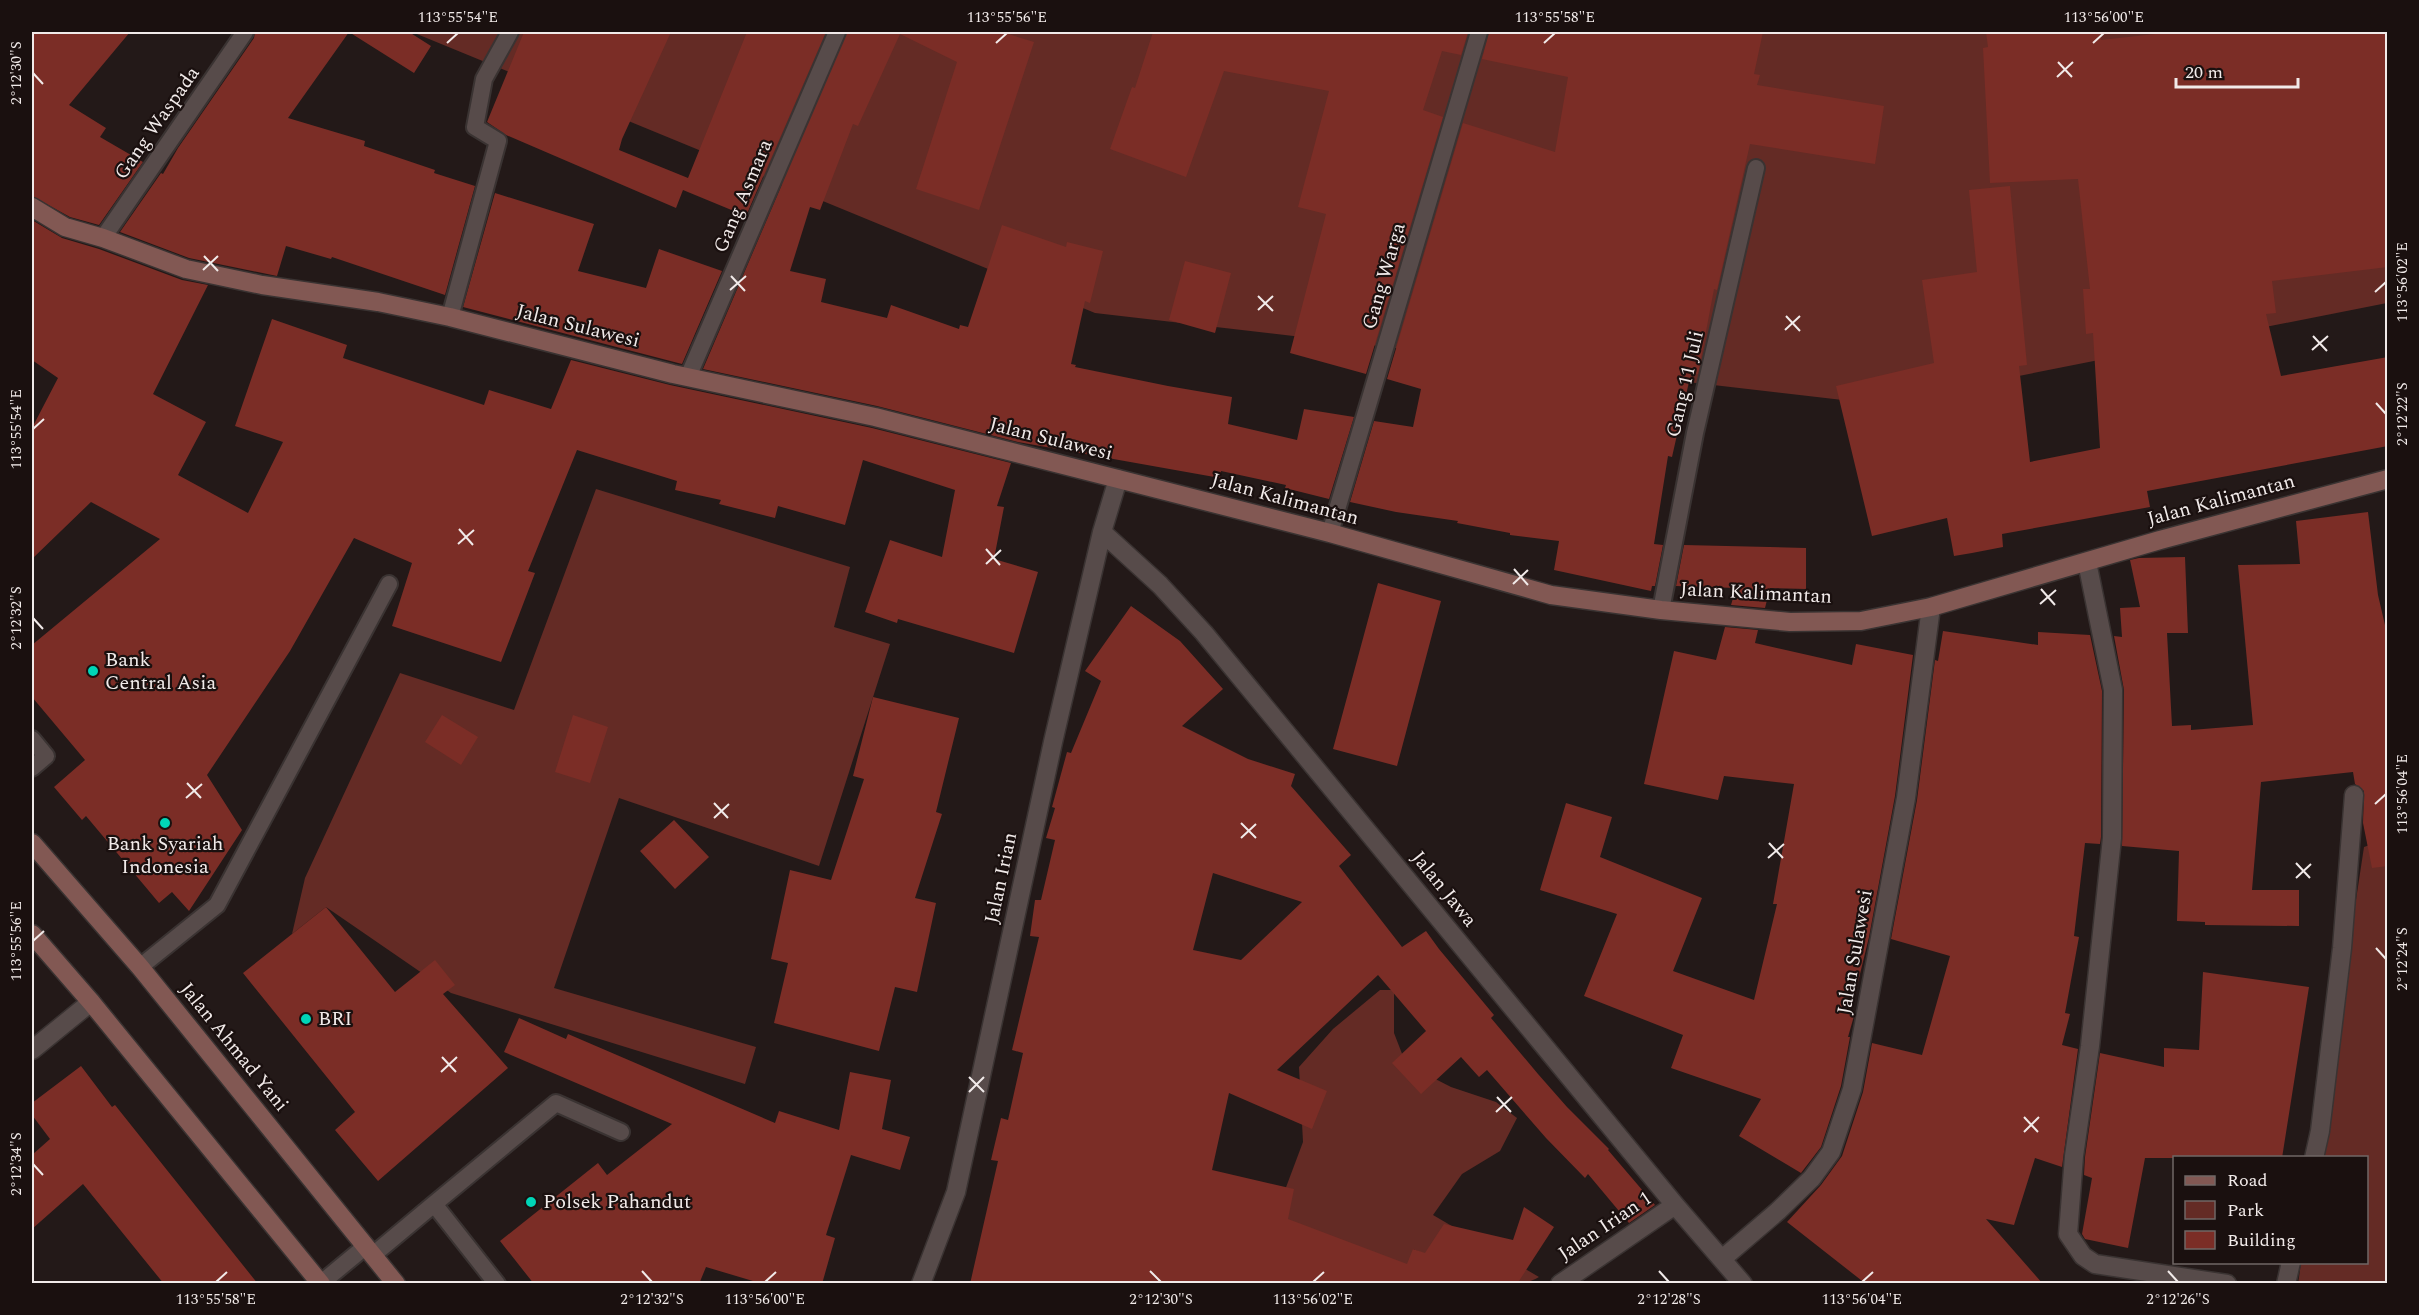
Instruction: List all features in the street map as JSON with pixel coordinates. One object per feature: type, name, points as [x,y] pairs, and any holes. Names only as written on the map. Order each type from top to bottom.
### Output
[{"type":"street","name":"Jalan Sulawesi","points":[[32,207],[65,227],[103,238],[186,269],[262,285],[378,302],[450,317],[688,377],[875,417],[1118,479]]},
{"type":"street","name":"Jalan Kalimantan","points":[[1118,479],[1330,533],[1551,595],[1661,610],[1790,622],[1861,621],[1931,607],[2388,479]]},
{"type":"street","name":"Jalan Irian","points":[[921,1284],[956,1192],[1053,742],[1102,532],[1118,479]]},
{"type":"street","name":"Jalan Jawa","points":[[1102,532],[1160,585],[1204,633],[1743,1284]]},
{"type":"street","points":[[2087,562],[2113,690],[2112,838],[2090,1046],[2074,1156],[2068,1234],[2084,1256],[2095,1264],[2227,1284]]},
{"type":"street","name":"Jalan Sulawesi","points":[[1722,1259],[1812,1178],[1831,1152],[1852,1089],[1906,798],[1931,607]]},
{"type":"street","points":[[2314,1156],[2320,1131],[2342,948],[2354,795]]},
{"type":"street","name":"Jalan Ahmad Yani","points":[[32,843],[140,967],[396,1284]]},
{"type":"street","points":[[32,934],[92,1002],[320,1283]]},
{"type":"street","points":[[32,1050],[92,1002]]},
{"type":"street","name":"Jalan Irian 1","points":[[1560,1284],[1676,1205]]},
{"type":"street","points":[[2286,1284],[2291,1264]]},
{"type":"lane","name":"Gang Waspada","points":[[103,238],[245,32]]},
{"type":"lane","points":[[450,317],[498,141],[475,127],[484,79],[510,32]]},
{"type":"lane","name":"Gang Asmara","points":[[688,377],[837,32]]},
{"type":"lane","name":"Gang Warga","points":[[1330,533],[1479,32]]},
{"type":"lane","name":"Gang 11 Juli","points":[[1661,610],[1695,433],[1756,168]]},
{"type":"lane","points":[[140,967],[217,905],[389,584]]},
{"type":"lane","points":[[32,739],[46,756],[32,768]]},
{"type":"lane","points":[[320,1283],[434,1204],[556,1103],[621,1132]]},
{"type":"lane","points":[[434,1204],[497,1284]]},
{"type":"green space","points":[[412,32],[2387,32],[2387,303],[1877,404],[1095,313]]},
{"type":"green space","points":[[596,489],[850,567],[834,627],[890,644],[819,866],[619,798],[554,988],[756,1047],[745,1084],[451,993],[326,907],[292,934],[305,878],[400,673],[514,710]]},
{"type":"green space","points":[[2387,839],[2387,1283],[2298,1284],[2301,1264],[2368,1264],[2368,1156],[2317,1156],[2364,847]]},
{"type":"green space","points":[[1380,990],[1394,990],[1394,1033],[1406,1064],[1451,1087],[1496,1102],[1517,1118],[1500,1151],[1462,1174],[1433,1215],[1539,1277],[1525,1283],[1493,1282],[1459,1270],[1413,1249],[1418,1271],[1273,1222],[1303,1142],[1299,1067],[1333,1029]]},
{"type":"building","points":[[32,32],[130,32],[69,105],[106,128],[100,137],[143,162],[99,225],[70,217],[32,196]]},
{"type":"building","points":[[255,32],[349,32],[288,118],[365,141],[364,146],[475,186],[445,295],[332,257],[331,259],[286,246],[277,276],[189,258],[120,232],[161,173],[163,174],[178,148],[254,38]]},
{"type":"building","points":[[349,32],[409,32],[431,46],[414,73]]},
{"type":"building","points":[[524,32],[671,32],[619,150],[688,178],[747,32],[826,32],[746,216],[683,190],[676,208],[506,135],[487,122]]},
{"type":"building","points":[[847,32],[1002,32],[1034,42],[979,210],[916,189],[957,62],[900,34],[858,126],[853,124],[820,210],[810,207],[790,271],[826,279],[821,302],[887,318],[891,305],[959,329],[960,325],[968,327],[1002,225],[1066,247],[1067,242],[1103,251],[1090,303],[1085,301],[1071,364],[1076,365],[1075,367],[1232,397],[1228,424],[1297,440],[1304,409],[1354,417],[1329,499],[1285,488],[1286,485],[1221,471],[1220,478],[1018,442],[877,406],[703,369]]},
{"type":"building","points":[[1153,32],[1468,32],[1461,55],[1442,51],[1423,110],[1443,117],[1366,374],[1290,353],[1326,214],[1298,207],[1329,91],[1224,71],[1186,177],[1110,149],[1132,87],[1135,88]]},
{"type":"building","points":[[1489,32],[1763,32],[1754,74],[1760,75],[1757,85],[1884,106],[1875,164],[1750,144],[1717,290],[1714,289],[1698,374],[1691,373],[1672,457],[1668,456],[1654,544],[1663,545],[1655,586],[1652,586],[1651,591],[1554,570],[1559,541],[1510,535],[1510,533],[1457,523],[1458,521],[1396,512],[1350,502],[1374,421],[1413,427],[1421,389],[1387,379],[1463,123],[1555,152],[1568,77],[1482,59]]},
{"type":"building","points":[[1986,32],[2100,32],[2101,40],[2173,32],[2388,32],[2388,267],[2272,281],[2276,313],[2266,314],[2281,376],[2388,357],[2388,446],[2147,491],[2150,507],[2002,534],[2003,547],[1972,553],[1954,556],[1947,518],[1872,536],[1836,386],[1934,363],[1922,280],[1977,272],[1969,190],[2010,186],[2027,365],[2019,366],[2030,462],[2100,448],[2093,333],[2086,334],[2083,289],[2090,289],[2078,179],[1990,183],[1983,48],[1988,47]]},
{"type":"building","points":[[495,193],[594,224],[578,271],[646,288],[659,249],[722,271],[682,364],[463,307]]},
{"type":"building","points":[[32,220],[62,238],[99,249],[182,280],[208,285],[153,394],[206,422],[178,475],[248,513],[283,442],[235,426],[272,319],[347,345],[343,358],[484,405],[489,390],[551,409],[571,360],[670,385],[872,428],[1011,463],[997,506],[1004,507],[994,559],[1038,572],[1014,653],[898,619],[897,623],[865,612],[890,540],[942,557],[955,490],[863,460],[845,525],[778,506],[775,518],[719,504],[721,500],[675,490],[677,481],[577,450],[528,571],[535,573],[501,662],[392,626],[412,563],[354,538],[290,651],[207,775],[242,830],[189,911],[172,892],[159,903],[86,816],[82,820],[54,787],[85,760],[32,697],[32,645],[160,539],[91,502],[32,559],[32,428],[58,378],[32,360]]},
{"type":"building","points":[[1185,261],[1231,273],[1215,333],[1169,320]]},
{"type":"building","points":[[2368,512],[2378,595],[2388,638],[2388,866],[2372,868],[2363,823],[2364,791],[2355,784],[2353,772],[2261,782],[2252,890],[2299,890],[2299,926],[2205,925],[2205,922],[2177,921],[2179,851],[2122,846],[2124,690],[2114,636],[2122,637],[2120,608],[2140,607],[2130,560],[2185,557],[2188,633],[2167,633],[2172,726],[2191,725],[2191,730],[2253,725],[2238,565],[2300,564],[2296,521]]},
{"type":"building","points":[[1684,545],[1806,548],[1806,589],[1770,588],[1765,608],[1731,605],[1736,588],[1676,586]]},
{"type":"building","points":[[1378,583],[1441,601],[1397,766],[1333,749]]},
{"type":"building","points":[[1131,606],[1180,641],[1223,689],[1182,726],[1248,759],[1295,774],[1291,786],[1351,855],[1339,866],[1402,947],[1426,931],[1494,1015],[1491,1018],[1567,1107],[1609,1149],[1655,1205],[1629,1223],[1588,1174],[1585,1178],[1546,1138],[1487,1070],[1479,1077],[1461,1057],[1421,1094],[1392,1063],[1426,1031],[1378,975],[1277,1070],[1327,1091],[1312,1129],[1229,1093],[1212,1170],[1294,1189],[1288,1219],[1407,1264],[1413,1249],[1425,1253],[1444,1224],[1513,1240],[1524,1207],[1554,1227],[1517,1284],[970,1284],[998,1161],[991,1160],[1001,1118],[1008,1120],[1023,1053],[1012,1050],[1039,937],[1030,936],[1035,900],[1041,900],[1055,840],[1046,838],[1055,808],[1052,807],[1067,752],[1071,753],[1101,681],[1085,671]],"holes":[[[1213,873],[1302,902],[1241,960],[1193,950]]]},
{"type":"building","points":[[1725,627],[1758,630],[1755,643],[1852,665],[1856,644],[1913,655],[1895,796],[1869,937],[1850,1015],[1854,1016],[1848,1037],[1850,1037],[1841,1086],[1821,1147],[1801,1173],[1739,1136],[1761,1099],[1671,1068],[1683,1035],[1584,996],[1617,914],[1540,890],[1566,803],[1612,817],[1600,857],[1702,898],[1673,971],[1754,1000],[1777,904],[1773,904],[1794,784],[1724,776],[1718,800],[1644,784],[1674,651],[1716,660]]},
{"type":"building","points":[[1943,631],[2038,645],[2038,632],[2090,635],[2102,691],[2101,837],[2100,844],[2085,843],[2074,936],[2079,937],[2065,1013],[2070,1014],[2062,1045],[2078,1049],[2062,1167],[2035,1158],[2014,1225],[1986,1219],[2043,1284],[1866,1284],[1787,1222],[1821,1185],[1842,1156],[1863,1092],[1872,1043],[1922,1055],[1950,956],[1891,939],[1917,800],[1935,660],[1938,661]]},
{"type":"building","points":[[873,697],[959,718],[936,812],[942,814],[915,898],[936,903],[917,992],[895,987],[879,1051],[774,1023],[788,963],[771,959],[790,870],[831,880],[864,779],[853,776]]},
{"type":"building","points":[[442,715],[478,737],[461,765],[425,742]]},
{"type":"building","points":[[573,715],[608,727],[590,783],[555,772]]},
{"type":"building","points":[[674,820],[709,857],[675,889],[640,851]]},
{"type":"building","points":[[326,907],[395,992],[435,960],[455,985],[443,994],[508,1068],[378,1181],[335,1130],[355,1112],[243,973]]},
{"type":"building","points":[[2203,972],[2309,987],[2282,1156],[2145,1158],[2128,1248],[2085,1239],[2082,1234],[2092,1178],[2084,1175],[2085,1157],[2100,1053],[2164,1067],[2164,1048],[2199,1050]]},
{"type":"building","points":[[519,1018],[566,1039],[568,1034],[775,1123],[779,1111],[839,1130],[850,1072],[891,1080],[882,1129],[910,1137],[900,1170],[851,1155],[826,1235],[835,1238],[822,1284],[763,1284],[706,1267],[699,1284],[534,1284],[500,1241],[598,1163],[607,1175],[672,1124],[504,1052]]},
{"type":"building","points":[[81,1066],[112,1107],[115,1105],[258,1284],[164,1284],[83,1184],[32,1229],[32,1155],[50,1139],[32,1115],[32,1103]]},
{"type":"place","name":"Bank Central Asia","points":[[93,671]]},
{"type":"place","name":"Bank Syariah Indonesia","points":[[165,823]]},
{"type":"place","name":"BRI","points":[[306,1019]]},
{"type":"place","name":"Polsek Pahandut","points":[[531,1202]]}]
